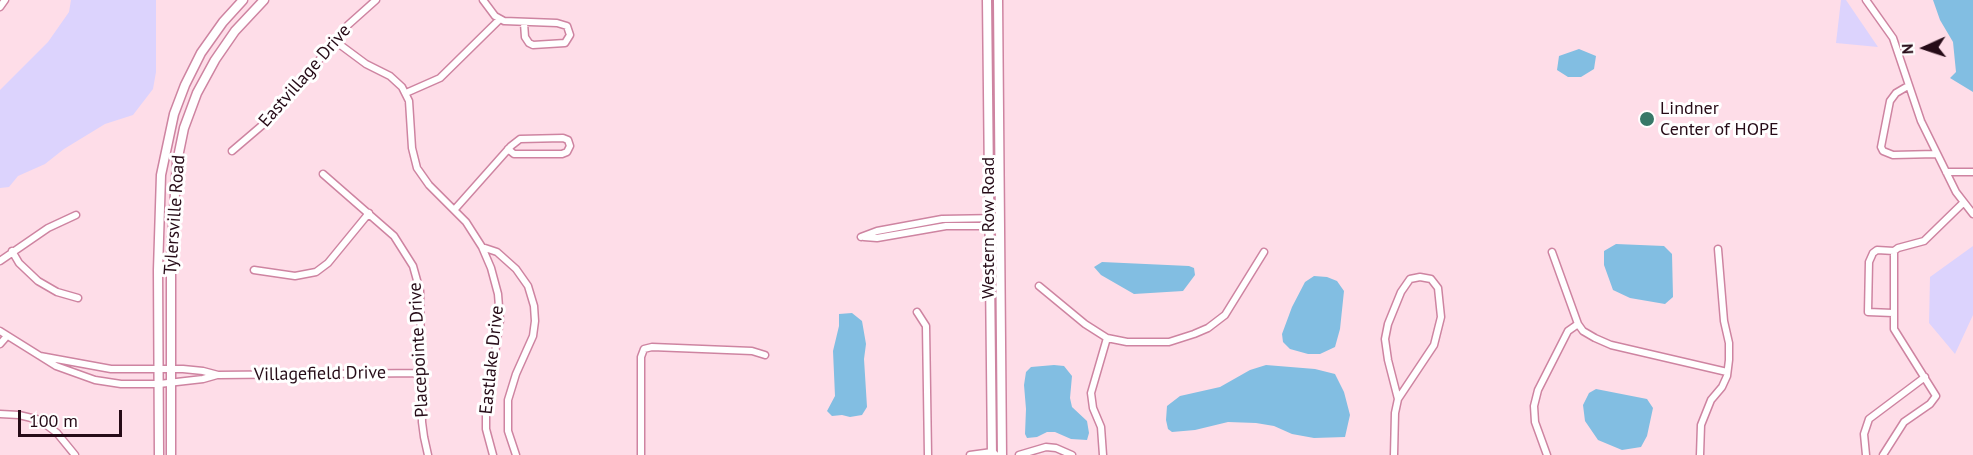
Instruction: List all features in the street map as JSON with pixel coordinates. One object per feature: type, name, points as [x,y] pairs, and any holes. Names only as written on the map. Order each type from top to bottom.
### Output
[{"type":"main road","name":"Tylersville Road","points":[[159,455],[159,210],[165,149],[178,104],[201,53],[223,22],[243,0]]},
{"type":"main road","name":"Tylersville Road","points":[[171,455],[171,257],[177,162],[184,128],[197,93],[215,60],[235,31],[264,0]]},
{"type":"main road","name":"Western Row Road","points":[[987,0],[989,222],[996,454]]},
{"type":"main road","name":"Western Row Road","points":[[996,454],[1000,222],[998,0]]},
{"type":"street","points":[[0,7],[4,0]]},
{"type":"street","name":"Eastvillage Drive","points":[[231,151],[273,116],[348,26],[376,0]]},
{"type":"street","points":[[483,0],[500,20],[557,23],[567,26],[570,35],[565,43],[533,45],[525,37],[524,23]]},
{"type":"street","points":[[1866,0],[1893,38],[1908,86],[1936,154],[1963,203],[1973,214]]},
{"type":"street","points":[[335,41],[366,64],[390,76],[406,93],[440,78],[500,20]]},
{"type":"street","points":[[1908,86],[1896,93],[1890,101],[1881,147],[1883,151],[1893,155],[1936,154]]},
{"type":"street","name":"Eastlake Drive","points":[[406,93],[411,112],[412,148],[417,168],[429,185],[466,222],[483,246],[492,268],[499,304],[498,336],[486,413],[486,429],[493,455]]},
{"type":"street","points":[[455,210],[508,149],[520,139],[563,138],[570,146],[567,152],[562,154],[514,154],[508,149]]},
{"type":"street","points":[[1946,172],[1973,172]]},
{"type":"street","name":"Placepointe Drive","points":[[323,174],[369,213],[400,244],[416,274],[420,291],[424,437],[428,455]]},
{"type":"street","points":[[1894,251],[1924,241],[1963,203]]},
{"type":"street","points":[[254,270],[295,276],[316,272],[328,262],[369,213]]},
{"type":"street","points":[[0,261],[48,228],[76,215]]},
{"type":"street","points":[[989,222],[946,226],[877,238],[861,237],[877,231],[942,219],[1000,222]]},
{"type":"street","points":[[483,246],[497,252],[516,269],[528,286],[534,306],[535,321],[532,336],[508,399],[508,431],[516,455]]},
{"type":"street","points":[[1700,455],[1703,419],[1711,400],[1722,387],[1728,372],[1728,343],[1718,249]]},
{"type":"street","points":[[1893,313],[1869,312],[1869,262],[1877,250],[1894,251]]},
{"type":"street","points":[[12,251],[19,263],[38,281],[57,292],[78,298]]},
{"type":"street","points":[[1883,455],[1904,423],[1936,396],[1896,334],[1893,313],[1894,251]]},
{"type":"street","points":[[1039,286],[1085,324],[1107,338],[1127,342],[1169,342],[1208,328],[1225,315],[1264,252]]},
{"type":"street","points":[[1552,252],[1578,324],[1583,331],[1611,345],[1728,372]]},
{"type":"street","points":[[1394,455],[1395,412],[1398,399],[1434,345],[1442,317],[1438,288],[1431,279],[1420,277],[1410,279],[1401,292],[1388,324],[1385,339],[1398,399]]},
{"type":"street","points":[[917,312],[926,326],[928,455]]},
{"type":"street","points":[[1546,455],[1535,422],[1534,406],[1538,390],[1568,331],[1578,324]]},
{"type":"street","name":"Villagefield Drive","points":[[0,331],[70,372],[95,380],[121,384],[170,383],[218,375],[422,373]]},
{"type":"street","points":[[0,344],[7,336]]},
{"type":"street","points":[[1103,455],[1101,427],[1093,408],[1091,393],[1107,338]]},
{"type":"street","points":[[641,455],[641,357],[644,349],[652,347],[752,351],[765,355]]},
{"type":"street","name":"Villagefield Drive","points":[[40,356],[103,368],[203,371],[218,375]]},
{"type":"street","points":[[1866,455],[1864,434],[1869,419],[1925,377]]},
{"type":"street","points":[[0,414],[19,415],[40,420],[57,433],[75,455]]},
{"type":"street","points":[[1019,455],[1046,447],[1056,447],[1072,455]]},
{"type":"street","points":[[970,455],[996,454]]},
{"type":"shaded area","points":[[71,0],[156,0],[156,72],[153,89],[133,115],[105,124],[64,149],[45,164],[18,176],[9,187],[0,188],[0,90],[48,42],[69,12]]},
{"type":"shaded area","points":[[1841,0],[1846,0],[1878,47],[1836,43]]},
{"type":"shaded area","points":[[1973,246],[1973,315],[1955,354],[1929,323],[1930,277]]},
{"type":"water","points":[[1933,0],[1973,0],[1973,92],[1950,78],[1956,72],[1953,42],[1940,20]]},
{"type":"water","points":[[1579,49],[1596,56],[1594,69],[1581,77],[1568,77],[1557,70],[1559,56]]},
{"type":"water","points":[[1616,244],[1664,246],[1672,254],[1673,297],[1665,304],[1630,298],[1613,290],[1604,265],[1604,251]]},
{"type":"water","points":[[1102,262],[1189,266],[1194,268],[1195,275],[1183,291],[1134,294],[1101,275],[1094,267]]},
{"type":"water","points":[[1314,276],[1337,281],[1344,291],[1340,329],[1335,347],[1320,354],[1308,354],[1290,349],[1283,342],[1282,334],[1305,282]]},
{"type":"water","points":[[852,313],[862,321],[866,344],[864,359],[867,407],[862,415],[832,416],[827,411],[835,396],[833,351],[839,326],[839,314]]},
{"type":"water","points":[[1266,365],[1315,369],[1335,374],[1344,392],[1350,415],[1345,437],[1314,438],[1256,423],[1228,422],[1195,430],[1172,432],[1168,429],[1167,406],[1180,396],[1220,387],[1250,370]]},
{"type":"water","points":[[1064,366],[1072,376],[1070,398],[1072,407],[1087,421],[1089,433],[1087,440],[1071,439],[1055,432],[1027,438],[1025,434],[1026,372],[1031,367]]},
{"type":"water","points":[[1596,389],[1647,399],[1653,408],[1647,436],[1641,447],[1622,450],[1598,440],[1585,421],[1583,405],[1589,393]]},
{"type":"place","name":"Lindner Center of HOPE","points":[[1647,119]]}]
